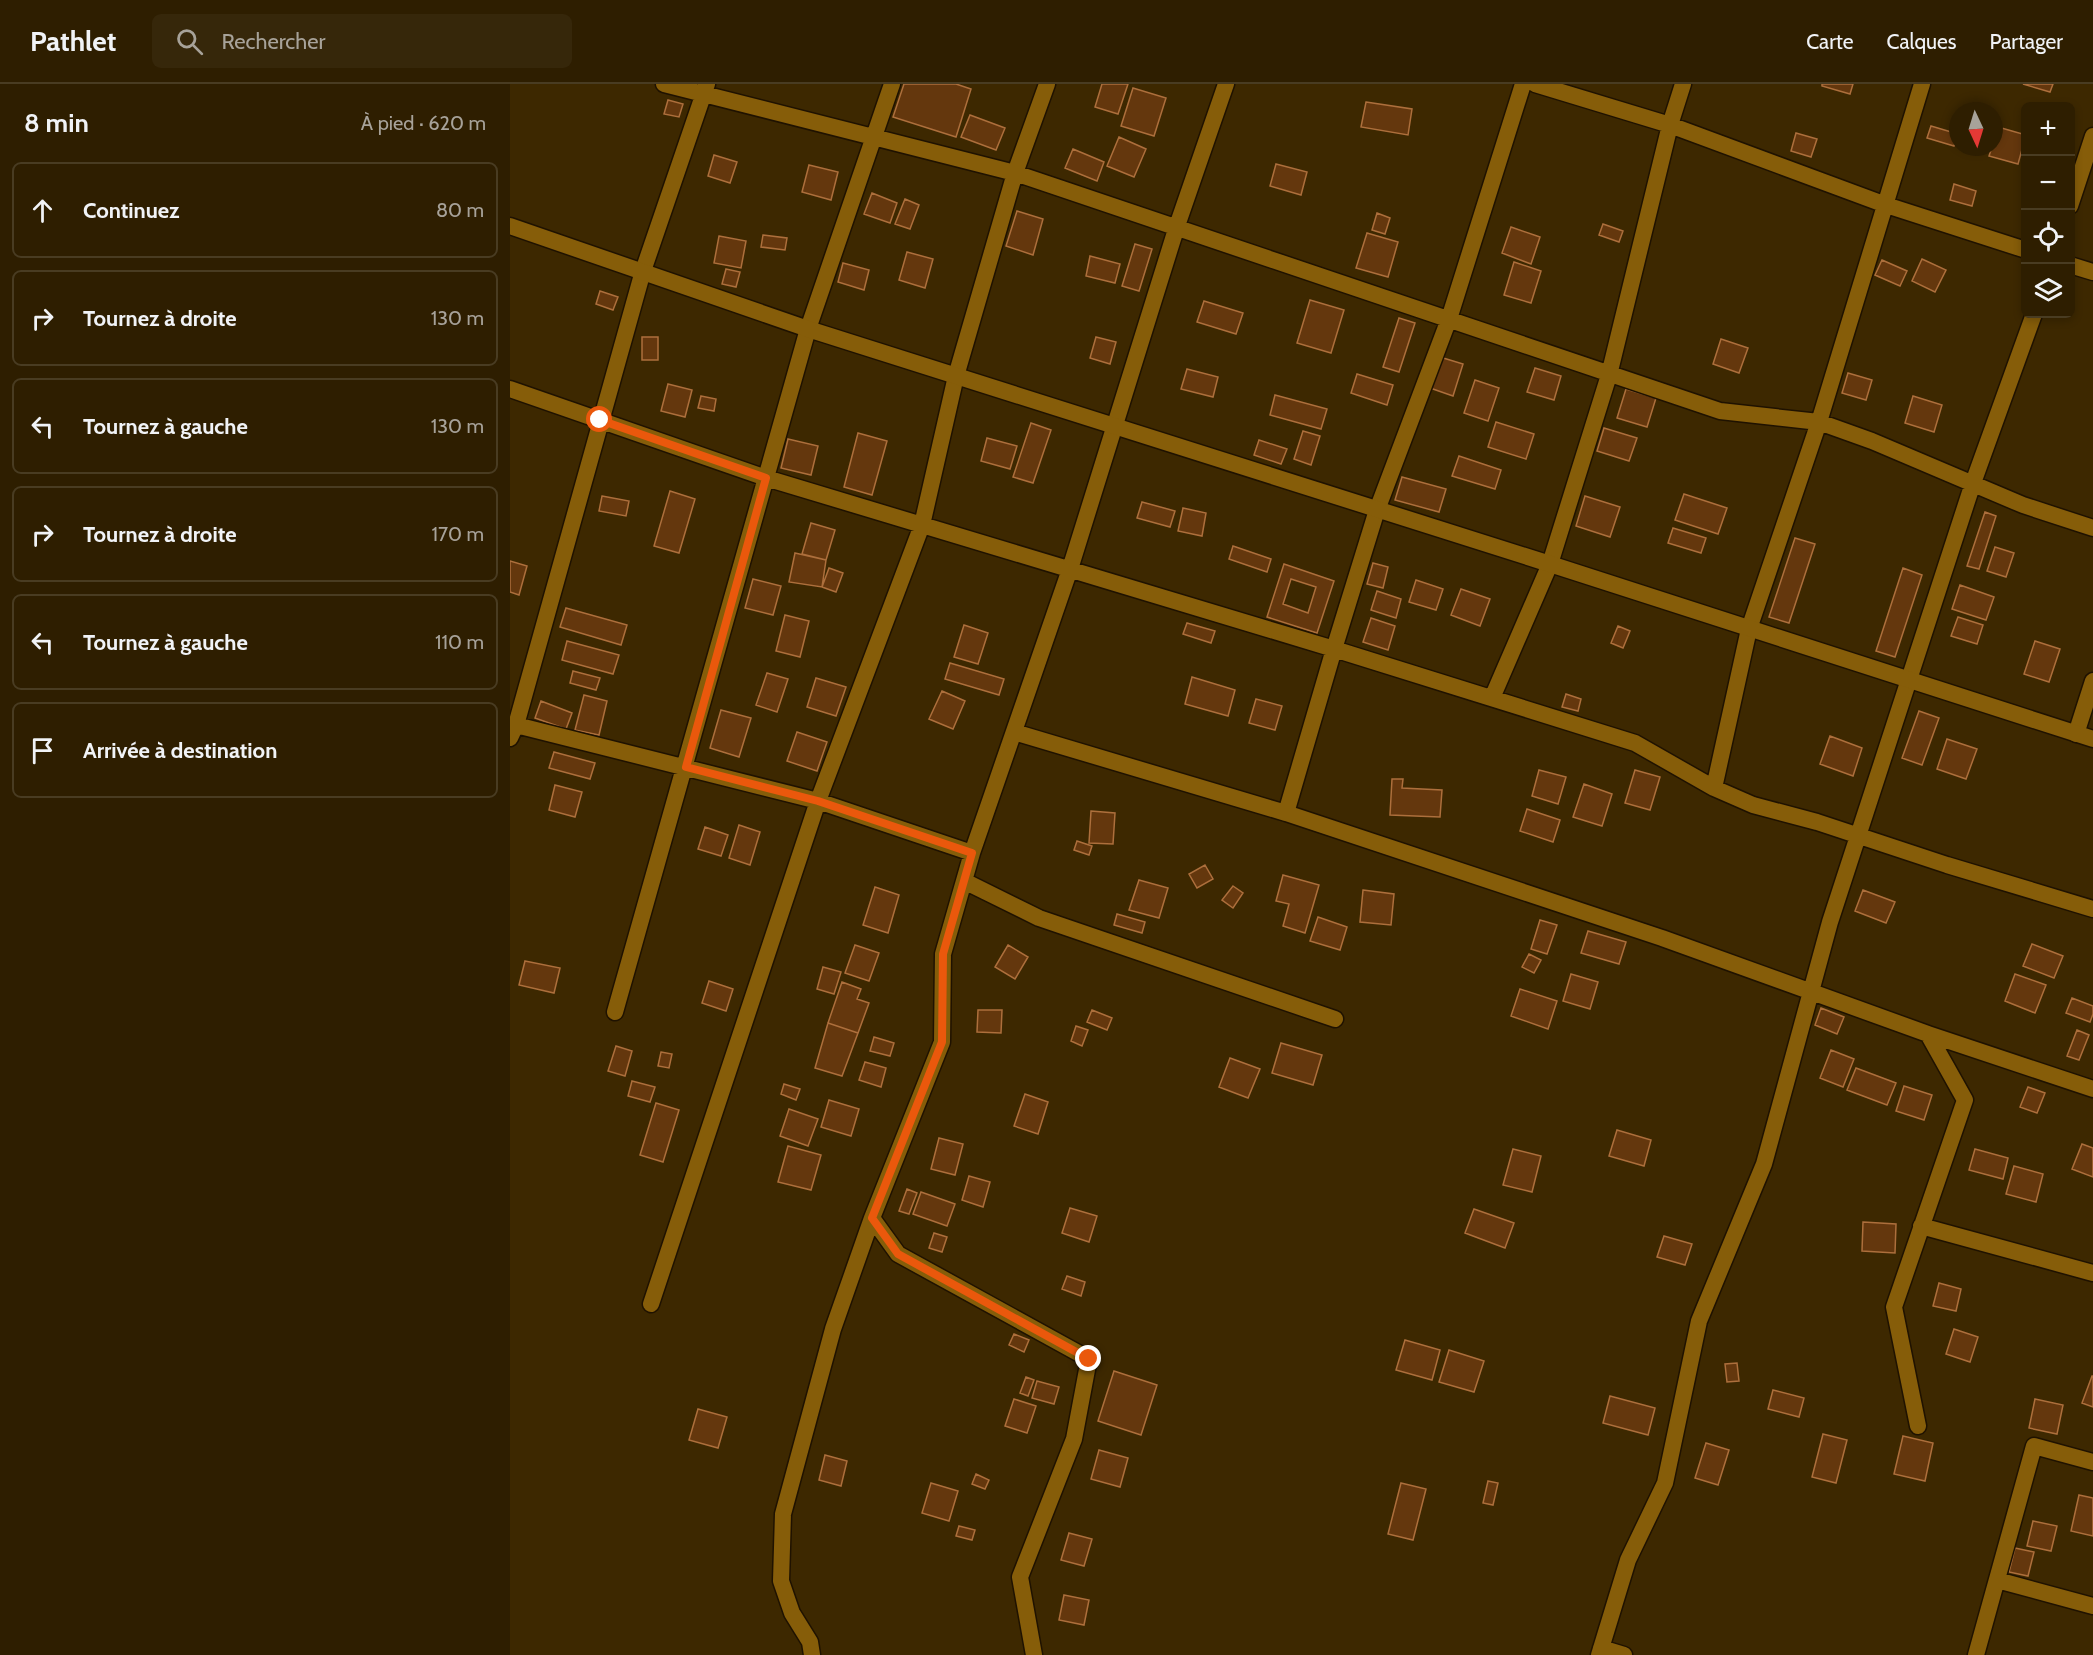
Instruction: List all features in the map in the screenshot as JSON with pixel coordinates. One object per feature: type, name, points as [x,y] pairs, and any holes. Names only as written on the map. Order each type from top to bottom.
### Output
[{"type":"street","points":[[664,84],[705,89],[873,136],[1015,172],[1720,411],[1819,422],[1872,441],[2023,505],[2093,528]]},
{"type":"street","points":[[615,1012],[808,329],[892,84]]},
{"type":"street","points":[[651,1304],[818,801],[922,525],[956,376],[1015,172],[1047,84]]},
{"type":"street","points":[[812,1655],[810,1642],[792,1613],[781,1581],[783,1514],[833,1329],[872,1218],[942,1042],[943,954],[972,853],[1070,569],[1177,226],[1226,84]]},
{"type":"street","points":[[1286,813],[1377,510],[1449,319],[1523,84]]},
{"type":"street","points":[[1534,84],[1670,125],[1886,205],[2021,249]]},
{"type":"street","points":[[1492,698],[1550,564],[1609,375],[1670,125],[1683,84]]},
{"type":"street","points":[[1714,788],[1749,629],[1819,422],[1922,84]]},
{"type":"street","points":[[705,89],[643,271],[513,732],[686,767],[818,801],[972,853]]},
{"type":"street","points":[[2075,191],[2093,136]]},
{"type":"street","points":[[510,226],[808,329],[2093,739]]},
{"type":"street","points":[[2075,267],[2093,272]]},
{"type":"street","points":[[1624,1655],[1600,1652],[1628,1560],[1665,1483],[1699,1321],[1764,1164],[1830,921],[1973,483],[2033,318]]},
{"type":"street","points":[[510,389],[766,478],[1334,649],[1635,743],[1714,788],[1753,805],[2093,909]]},
{"type":"street","points":[[2076,734],[2093,681]]},
{"type":"street","points":[[1014,732],[1286,813],[1662,938],[1928,1034],[2093,1089]]},
{"type":"street","points":[[964,881],[1039,918],[1335,1019]]},
{"type":"street","points":[[1918,1426],[1894,1307],[1965,1100],[1928,1034]]},
{"type":"street","points":[[872,1218],[898,1254],[1089,1359],[1074,1439],[1020,1577],[1034,1655]]},
{"type":"street","points":[[1921,1226],[2092,1271]]},
{"type":"street","points":[[1976,1655],[2034,1446],[2093,1462]]},
{"type":"street","points":[[1997,1580],[2093,1606]]},
{"type":"building","points":[[904,84],[956,84],[971,89],[956,137],[893,117]]},
{"type":"building","points":[[1102,84],[1128,84],[1118,114],[1095,107]]},
{"type":"building","points":[[1822,84],[1853,84],[1850,94],[1822,86]]},
{"type":"building","points":[[2023,84],[2053,84],[2050,92]]},
{"type":"building","points":[[1133,88],[1166,98],[1154,136],[1121,126]]},
{"type":"building","points":[[668,100],[683,104],[679,117],[664,114]]},
{"type":"building","points":[[1366,102],[1412,109],[1408,135],[1361,127]]},
{"type":"building","points":[[970,115],[1005,128],[996,150],[961,137]]},
{"type":"building","points":[[1931,126],[1949,131],[1949,145],[1927,138]]},
{"type":"building","points":[[2003,128],[2021,134],[2021,153],[2018,164],[1989,156],[2003,156]]},
{"type":"building","points":[[1796,133],[1817,139],[1811,157],[1791,151]]},
{"type":"building","points":[[1119,137],[1146,149],[1134,177],[1107,166]]},
{"type":"building","points":[[1073,149],[1104,162],[1097,181],[1065,168]]},
{"type":"building","points":[[714,155],[737,162],[730,183],[708,176]]},
{"type":"building","points":[[1276,164],[1307,172],[1301,195],[1270,186]]},
{"type":"building","points":[[809,165],[838,172],[831,200],[802,192]]},
{"type":"building","points":[[1954,184],[1976,191],[1972,206],[1950,200]]},
{"type":"building","points":[[872,193],[897,203],[890,223],[864,214]]},
{"type":"building","points":[[905,199],[919,205],[910,229],[895,224]]},
{"type":"building","points":[[1017,211],[1043,219],[1033,255],[1006,246]]},
{"type":"building","points":[[1377,213],[1390,218],[1385,234],[1372,230]]},
{"type":"building","points":[[1603,224],[1623,231],[1619,242],[1599,235]]},
{"type":"building","points":[[1511,227],[1540,237],[1531,264],[1502,253]]},
{"type":"building","points":[[1367,233],[1398,242],[1388,277],[1356,268]]},
{"type":"building","points":[[763,235],[787,238],[785,250],[761,247]]},
{"type":"building","points":[[719,236],[746,241],[741,268],[714,263]]},
{"type":"building","points":[[1135,244],[1152,249],[1139,291],[1122,286]]},
{"type":"building","points":[[907,252],[933,259],[925,288],[899,280]]},
{"type":"building","points":[[1090,256],[1120,264],[1115,283],[1086,276]]},
{"type":"building","points":[[1922,259],[1946,270],[1935,292],[1912,281]]},
{"type":"building","points":[[1882,260],[1907,271],[1900,286],[1875,275]]},
{"type":"building","points":[[1514,262],[1541,271],[1531,303],[1504,295]]},
{"type":"building","points":[[843,263],[869,270],[864,290],[838,282]]},
{"type":"building","points":[[726,269],[740,272],[736,287],[722,284]]},
{"type":"building","points":[[600,291],[618,297],[613,310],[596,304]]},
{"type":"building","points":[[1310,300],[1344,310],[1331,353],[1297,343]]},
{"type":"building","points":[[1204,301],[1243,313],[1236,334],[1197,322]]},
{"type":"building","points":[[1399,318],[1415,323],[1399,372],[1383,367]]},
{"type":"building","points":[[642,337],[658,337],[658,360],[642,360]]},
{"type":"building","points":[[1096,337],[1116,342],[1110,364],[1090,358]]},
{"type":"building","points":[[1721,339],[1748,348],[1739,373],[1713,364]]},
{"type":"building","points":[[1440,357],[1463,364],[1453,396],[1430,388]]},
{"type":"building","points":[[1535,368],[1561,376],[1554,400],[1527,392]]},
{"type":"building","points":[[1187,369],[1218,377],[1213,397],[1181,389]]},
{"type":"building","points":[[1848,373],[1872,380],[1866,400],[1842,393]]},
{"type":"building","points":[[1357,374],[1393,385],[1387,405],[1351,393]]},
{"type":"building","points":[[1475,380],[1499,388],[1488,421],[1464,413]]},
{"type":"building","points":[[668,384],[692,390],[685,417],[661,411]]},
{"type":"building","points":[[1626,389],[1656,398],[1647,427],[1617,418]]},
{"type":"building","points":[[1275,395],[1327,409],[1321,429],[1270,415]]},
{"type":"building","points":[[701,396],[716,399],[714,411],[698,408]]},
{"type":"building","points":[[1913,396],[1942,405],[1934,432],[1905,423]]},
{"type":"building","points":[[1496,422],[1534,434],[1526,459],[1488,447]]},
{"type":"building","points":[[1031,423],[1051,430],[1033,483],[1013,477]]},
{"type":"building","points":[[1604,428],[1637,438],[1629,461],[1597,451]]},
{"type":"building","points":[[1303,431],[1320,436],[1311,465],[1294,459]]},
{"type":"building","points":[[858,433],[887,441],[872,495],[844,487]]},
{"type":"building","points":[[987,438],[1017,446],[1010,469],[981,461]]},
{"type":"building","points":[[788,439],[818,446],[811,475],[781,468]]},
{"type":"building","points":[[1259,440],[1287,449],[1281,464],[1254,455]]},
{"type":"building","points":[[1459,456],[1501,470],[1495,489],[1452,476]]},
{"type":"building","points":[[1402,477],[1446,489],[1439,512],[1395,500]]},
{"type":"building","points":[[670,491],[695,499],[679,553],[654,546]]},
{"type":"building","points":[[1684,494],[1727,508],[1718,534],[1675,520]]},
{"type":"building","points":[[602,496],[629,501],[626,516],[599,511]]},
{"type":"building","points":[[1585,496],[1620,507],[1610,537],[1576,526]]},
{"type":"building","points":[[1142,502],[1175,511],[1170,527],[1137,518]]},
{"type":"building","points":[[1183,508],[1206,513],[1202,536],[1178,531]]},
{"type":"building","points":[[1985,512],[1996,516],[1979,569],[1967,566]]},
{"type":"building","points":[[811,523],[835,530],[826,560],[802,554]]},
{"type":"building","points":[[1673,528],[1706,538],[1701,553],[1668,543]]},
{"type":"building","points":[[1795,538],[1815,544],[1789,623],[1769,617]]},
{"type":"building","points":[[1233,546],[1271,559],[1267,572],[1229,559]]},
{"type":"building","points":[[1995,547],[2014,553],[2006,577],[1987,571]]},
{"type":"building","points":[[795,553],[826,560],[822,587],[789,582]]},
{"type":"building","points":[[510,561],[527,566],[519,595],[510,592]]},
{"type":"building","points":[[1373,563],[1388,567],[1383,588],[1367,584]]},
{"type":"building","points":[[1284,564],[1334,581],[1317,633],[1267,617]],"holes":[[[1291,579],[1316,587],[1308,613],[1283,604]]]},
{"type":"building","points":[[829,568],[843,573],[836,592],[822,587]]},
{"type":"building","points":[[1903,568],[1922,575],[1895,657],[1876,651]]},
{"type":"building","points":[[753,579],[781,586],[773,615],[745,608]]},
{"type":"building","points":[[1416,580],[1443,589],[1436,610],[1409,602]]},
{"type":"building","points":[[1960,585],[1994,597],[1986,620],[1952,609]]},
{"type":"building","points":[[1461,589],[1490,599],[1480,626],[1451,615]]},
{"type":"building","points":[[1377,591],[1401,599],[1396,618],[1371,610]]},
{"type":"building","points":[[566,608],[627,625],[621,645],[560,627]]},
{"type":"building","points":[[785,615],[809,621],[800,657],[776,651]]},
{"type":"building","points":[[1958,617],[1983,625],[1977,644],[1951,636]]},
{"type":"building","points":[[1371,618],[1395,626],[1388,650],[1363,642]]},
{"type":"building","points":[[1187,623],[1215,631],[1211,643],[1183,634]]},
{"type":"building","points":[[964,625],[988,633],[978,664],[954,657]]},
{"type":"building","points":[[1618,626],[1630,631],[1623,648],[1611,643]]},
{"type":"building","points":[[567,641],[619,655],[613,674],[562,660]]},
{"type":"building","points":[[2035,641],[2060,649],[2049,682],[2024,674]]},
{"type":"building","points":[[950,663],[1004,679],[999,695],[945,679]]},
{"type":"building","points":[[573,671],[600,678],[596,690],[570,683]]},
{"type":"building","points":[[767,673],[788,679],[777,712],[756,705]]},
{"type":"building","points":[[1192,677],[1235,690],[1228,716],[1185,704]]},
{"type":"building","points":[[816,678],[846,687],[836,716],[807,707]]},
{"type":"building","points":[[942,691],[965,701],[953,729],[929,719]]},
{"type":"building","points":[[1566,694],[1581,699],[1578,711],[1562,707]]},
{"type":"building","points":[[584,695],[607,701],[599,735],[575,730]]},
{"type":"building","points":[[1256,699],[1282,706],[1275,730],[1249,723]]},
{"type":"building","points":[[541,701],[572,713],[566,729],[535,718]]},
{"type":"building","points":[[721,710],[751,718],[739,757],[710,748]]},
{"type":"building","points":[[1919,711],[1939,718],[1922,765],[1902,758]]},
{"type":"building","points":[[797,732],[827,742],[817,771],[787,761]]},
{"type":"building","points":[[1830,736],[1862,748],[1853,776],[1820,764]]},
{"type":"building","points":[[1947,739],[1977,749],[1966,779],[1937,769]]},
{"type":"building","points":[[554,752],[595,763],[590,779],[549,768]]},
{"type":"building","points":[[1539,770],[1566,777],[1558,804],[1532,796]]},
{"type":"building","points":[[1635,770],[1660,777],[1650,810],[1625,803]]},
{"type":"building","points":[[1392,779],[1403,779],[1402,788],[1442,790],[1440,817],[1390,815]]},
{"type":"building","points":[[1584,784],[1612,794],[1602,826],[1573,817]]},
{"type":"building","points":[[555,785],[582,792],[575,817],[549,810]]},
{"type":"building","points":[[1527,809],[1560,820],[1553,842],[1520,831]]},
{"type":"building","points":[[1091,811],[1115,813],[1113,844],[1089,843]]},
{"type":"building","points":[[739,825],[760,832],[750,865],[729,858]]},
{"type":"building","points":[[705,827],[728,835],[721,856],[698,849]]},
{"type":"building","points":[[1077,841],[1092,846],[1089,855],[1074,850]]},
{"type":"building","points":[[1205,865],[1213,879],[1197,888],[1189,874]]},
{"type":"building","points":[[1283,875],[1319,885],[1305,933],[1283,926],[1289,904],[1276,901]]},
{"type":"building","points":[[1139,880],[1168,888],[1159,918],[1129,910]]},
{"type":"building","points":[[1233,886],[1243,893],[1233,908],[1222,900]]},
{"type":"building","points":[[875,887],[899,895],[888,933],[863,925]]},
{"type":"building","points":[[1363,890],[1394,894],[1391,925],[1360,922]]},
{"type":"building","points":[[1863,890],[1895,902],[1886,923],[1855,911]]},
{"type":"building","points":[[1117,914],[1145,922],[1142,933],[1114,925]]},
{"type":"building","points":[[1318,917],[1347,927],[1340,950],[1310,941]]},
{"type":"building","points":[[1540,920],[1557,925],[1547,954],[1531,949]]},
{"type":"building","points":[[1588,931],[1626,942],[1619,964],[1581,953]]},
{"type":"building","points":[[2032,944],[2063,956],[2054,978],[2023,966]]},
{"type":"building","points":[[855,945],[879,953],[869,981],[845,973]]},
{"type":"building","points":[[1008,945],[1028,957],[1015,979],[995,967]]},
{"type":"building","points":[[1529,954],[1541,960],[1534,973],[1522,967]]},
{"type":"building","points":[[525,961],[560,968],[554,993],[519,985]]},
{"type":"building","points":[[823,967],[841,972],[834,994],[817,989]]},
{"type":"building","points":[[1571,974],[1598,982],[1590,1009],[1563,1001]]},
{"type":"building","points":[[2015,974],[2046,985],[2035,1013],[2005,1001]]},
{"type":"building","points":[[709,981],[733,989],[726,1011],[702,1003]]},
{"type":"building","points":[[842,982],[861,989],[857,999],[869,1003],[858,1033],[828,1023]]},
{"type":"building","points":[[1520,989],[1557,1001],[1548,1029],[1511,1016]]},
{"type":"building","points":[[2072,998],[2093,1006],[2090,1022],[2066,1013]]},
{"type":"building","points":[[1821,1008],[1844,1017],[1837,1034],[1815,1025]]},
{"type":"building","points":[[978,1010],[1002,1010],[1001,1033],[977,1032]]},
{"type":"building","points":[[1092,1010],[1112,1018],[1107,1030],[1087,1022]]},
{"type":"building","points":[[828,1023],[858,1033],[842,1076],[815,1068]]},
{"type":"building","points":[[1076,1026],[1088,1030],[1082,1046],[1071,1041]]},
{"type":"building","points":[[2077,1030],[2089,1035],[2079,1060],[2067,1056]]},
{"type":"building","points":[[874,1037],[894,1043],[890,1056],[870,1051]]},
{"type":"building","points":[[1281,1043],[1322,1055],[1313,1085],[1272,1073]]},
{"type":"building","points":[[616,1046],[632,1051],[625,1076],[608,1071]]},
{"type":"building","points":[[1831,1050],[1854,1059],[1843,1087],[1820,1078]]},
{"type":"building","points":[[661,1052],[672,1054],[669,1068],[658,1066]]},
{"type":"building","points":[[1230,1058],[1260,1069],[1248,1098],[1219,1087]]},
{"type":"building","points":[[865,1062],[886,1068],[881,1087],[859,1080]]},
{"type":"building","points":[[1856,1068],[1896,1083],[1887,1105],[1847,1090]]},
{"type":"building","points":[[632,1081],[655,1087],[650,1102],[628,1096]]},
{"type":"building","points":[[784,1084],[800,1089],[796,1100],[781,1094]]},
{"type":"building","points":[[1904,1086],[1932,1095],[1924,1120],[1896,1111]]},
{"type":"building","points":[[2028,1087],[2045,1093],[2037,1113],[2020,1107]]},
{"type":"building","points":[[1025,1094],[1048,1102],[1038,1134],[1014,1126]]},
{"type":"building","points":[[829,1100],[859,1109],[851,1136],[821,1127]]},
{"type":"building","points":[[656,1103],[679,1110],[663,1162],[640,1155]]},
{"type":"building","points":[[789,1109],[818,1119],[808,1146],[780,1136]]},
{"type":"building","points":[[1617,1130],[1651,1140],[1644,1166],[1609,1156]]},
{"type":"building","points":[[939,1138],[963,1144],[955,1175],[931,1169]]},
{"type":"building","points":[[2082,1144],[2093,1148],[2093,1177],[2072,1169]]},
{"type":"building","points":[[788,1146],[821,1155],[811,1190],[778,1182]]},
{"type":"building","points":[[1513,1149],[1541,1156],[1532,1192],[1503,1185]]},
{"type":"building","points":[[1975,1149],[2008,1158],[2003,1179],[1969,1170]]},
{"type":"building","points":[[2014,1166],[2043,1174],[2036,1202],[2006,1194]]},
{"type":"building","points":[[969,1176],[990,1182],[983,1207],[962,1200]]},
{"type":"building","points":[[907,1189],[917,1193],[909,1214],[899,1211]]},
{"type":"building","points":[[921,1192],[955,1204],[947,1226],[913,1214]]},
{"type":"building","points":[[1070,1208],[1097,1216],[1089,1242],[1062,1233]]},
{"type":"building","points":[[1474,1209],[1514,1223],[1505,1248],[1465,1233]]},
{"type":"building","points":[[1863,1222],[1896,1224],[1895,1253],[1862,1251]]},
{"type":"building","points":[[934,1233],[947,1237],[942,1252],[929,1248]]},
{"type":"building","points":[[1664,1236],[1692,1244],[1685,1265],[1657,1257]]},
{"type":"building","points":[[1067,1276],[1085,1282],[1081,1296],[1062,1289]]},
{"type":"building","points":[[1939,1283],[1961,1289],[1956,1311],[1933,1306]]},
{"type":"building","points":[[1954,1329],[1978,1337],[1970,1362],[1946,1354]]},
{"type":"building","points":[[1014,1334],[1029,1340],[1024,1352],[1009,1345]]},
{"type":"building","points":[[1405,1340],[1440,1350],[1432,1380],[1396,1370]]},
{"type":"building","points":[[1449,1350],[1484,1361],[1474,1392],[1439,1382]]},
{"type":"building","points":[[1737,1363],[1739,1381],[1727,1382],[1725,1364]]},
{"type":"building","points":[[1114,1371],[1157,1385],[1141,1435],[1098,1421]]},
{"type":"building","points":[[2093,1376],[2093,1407],[2082,1403]]},
{"type":"building","points":[[1026,1377],[1034,1380],[1028,1396],[1020,1393]]},
{"type":"building","points":[[1037,1381],[1059,1387],[1054,1404],[1032,1398]]},
{"type":"building","points":[[1773,1390],[1804,1398],[1799,1417],[1768,1409]]},
{"type":"building","points":[[1610,1396],[1655,1408],[1648,1435],[1603,1423]]},
{"type":"building","points":[[1014,1399],[1036,1406],[1027,1433],[1005,1426]]},
{"type":"building","points":[[2035,1399],[2063,1405],[2057,1434],[2029,1428]]},
{"type":"building","points":[[698,1409],[727,1417],[718,1448],[689,1440]]},
{"type":"building","points":[[1823,1434],[1847,1440],[1836,1483],[1812,1477]]},
{"type":"building","points":[[1903,1436],[1933,1443],[1925,1481],[1894,1474]]},
{"type":"building","points":[[1706,1443],[1729,1450],[1718,1485],[1695,1478]]},
{"type":"building","points":[[1099,1450],[1128,1458],[1120,1487],[1091,1479]]},
{"type":"building","points":[[825,1455],[847,1461],[841,1486],[819,1480]]},
{"type":"building","points":[[976,1474],[989,1480],[985,1489],[972,1484]]},
{"type":"building","points":[[1488,1481],[1498,1483],[1493,1505],[1483,1503]]},
{"type":"building","points":[[931,1483],[958,1491],[949,1521],[922,1513]]},
{"type":"building","points":[[1401,1483],[1426,1489],[1413,1540],[1388,1534]]},
{"type":"building","points":[[2079,1495],[2093,1498],[2093,1536],[2071,1531]]},
{"type":"building","points":[[2033,1521],[2057,1526],[2051,1551],[2027,1546]]},
{"type":"building","points":[[959,1526],[975,1530],[972,1540],[956,1536]]},
{"type":"building","points":[[1069,1533],[1092,1539],[1084,1566],[1061,1560]]},
{"type":"building","points":[[2015,1548],[2034,1552],[2028,1576],[2009,1572]]},
{"type":"building","points":[[1064,1595],[1089,1600],[1084,1625],[1059,1620]]},
{"type":"route","points":[[600,420],[766,478],[686,767],[818,801],[972,853],[943,954],[942,1042],[872,1218],[898,1254],[1089,1359]]}]
